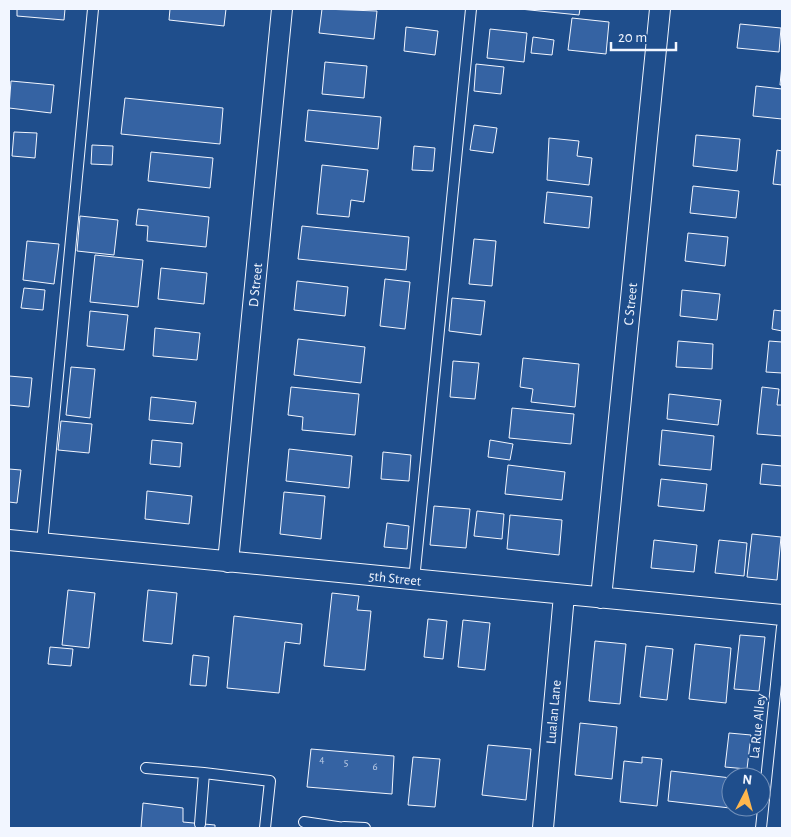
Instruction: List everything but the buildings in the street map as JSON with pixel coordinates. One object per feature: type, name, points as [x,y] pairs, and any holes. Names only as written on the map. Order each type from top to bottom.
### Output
[{"type":"street","name":"D Street","points":[[228,562],[282,9]]},
{"type":"street","name":"C Street","points":[[601,598],[660,9]]},
{"type":"street","name":"5th Street","points":[[9,540],[782,615]]},
{"type":"street","name":"Lualan Lane","points":[[542,828],[564,595]]},
{"type":"lane","points":[[42,543],[93,9]]},
{"type":"lane","points":[[414,580],[472,9]]},
{"type":"lane","name":"La Rue Alley","points":[[761,828],[782,627]]},
{"type":"lane","points":[[146,768],[270,781],[265,828]]},
{"type":"lane","points":[[200,824],[204,773]]},
{"type":"lane","points":[[304,822],[344,828],[365,828]]}]
